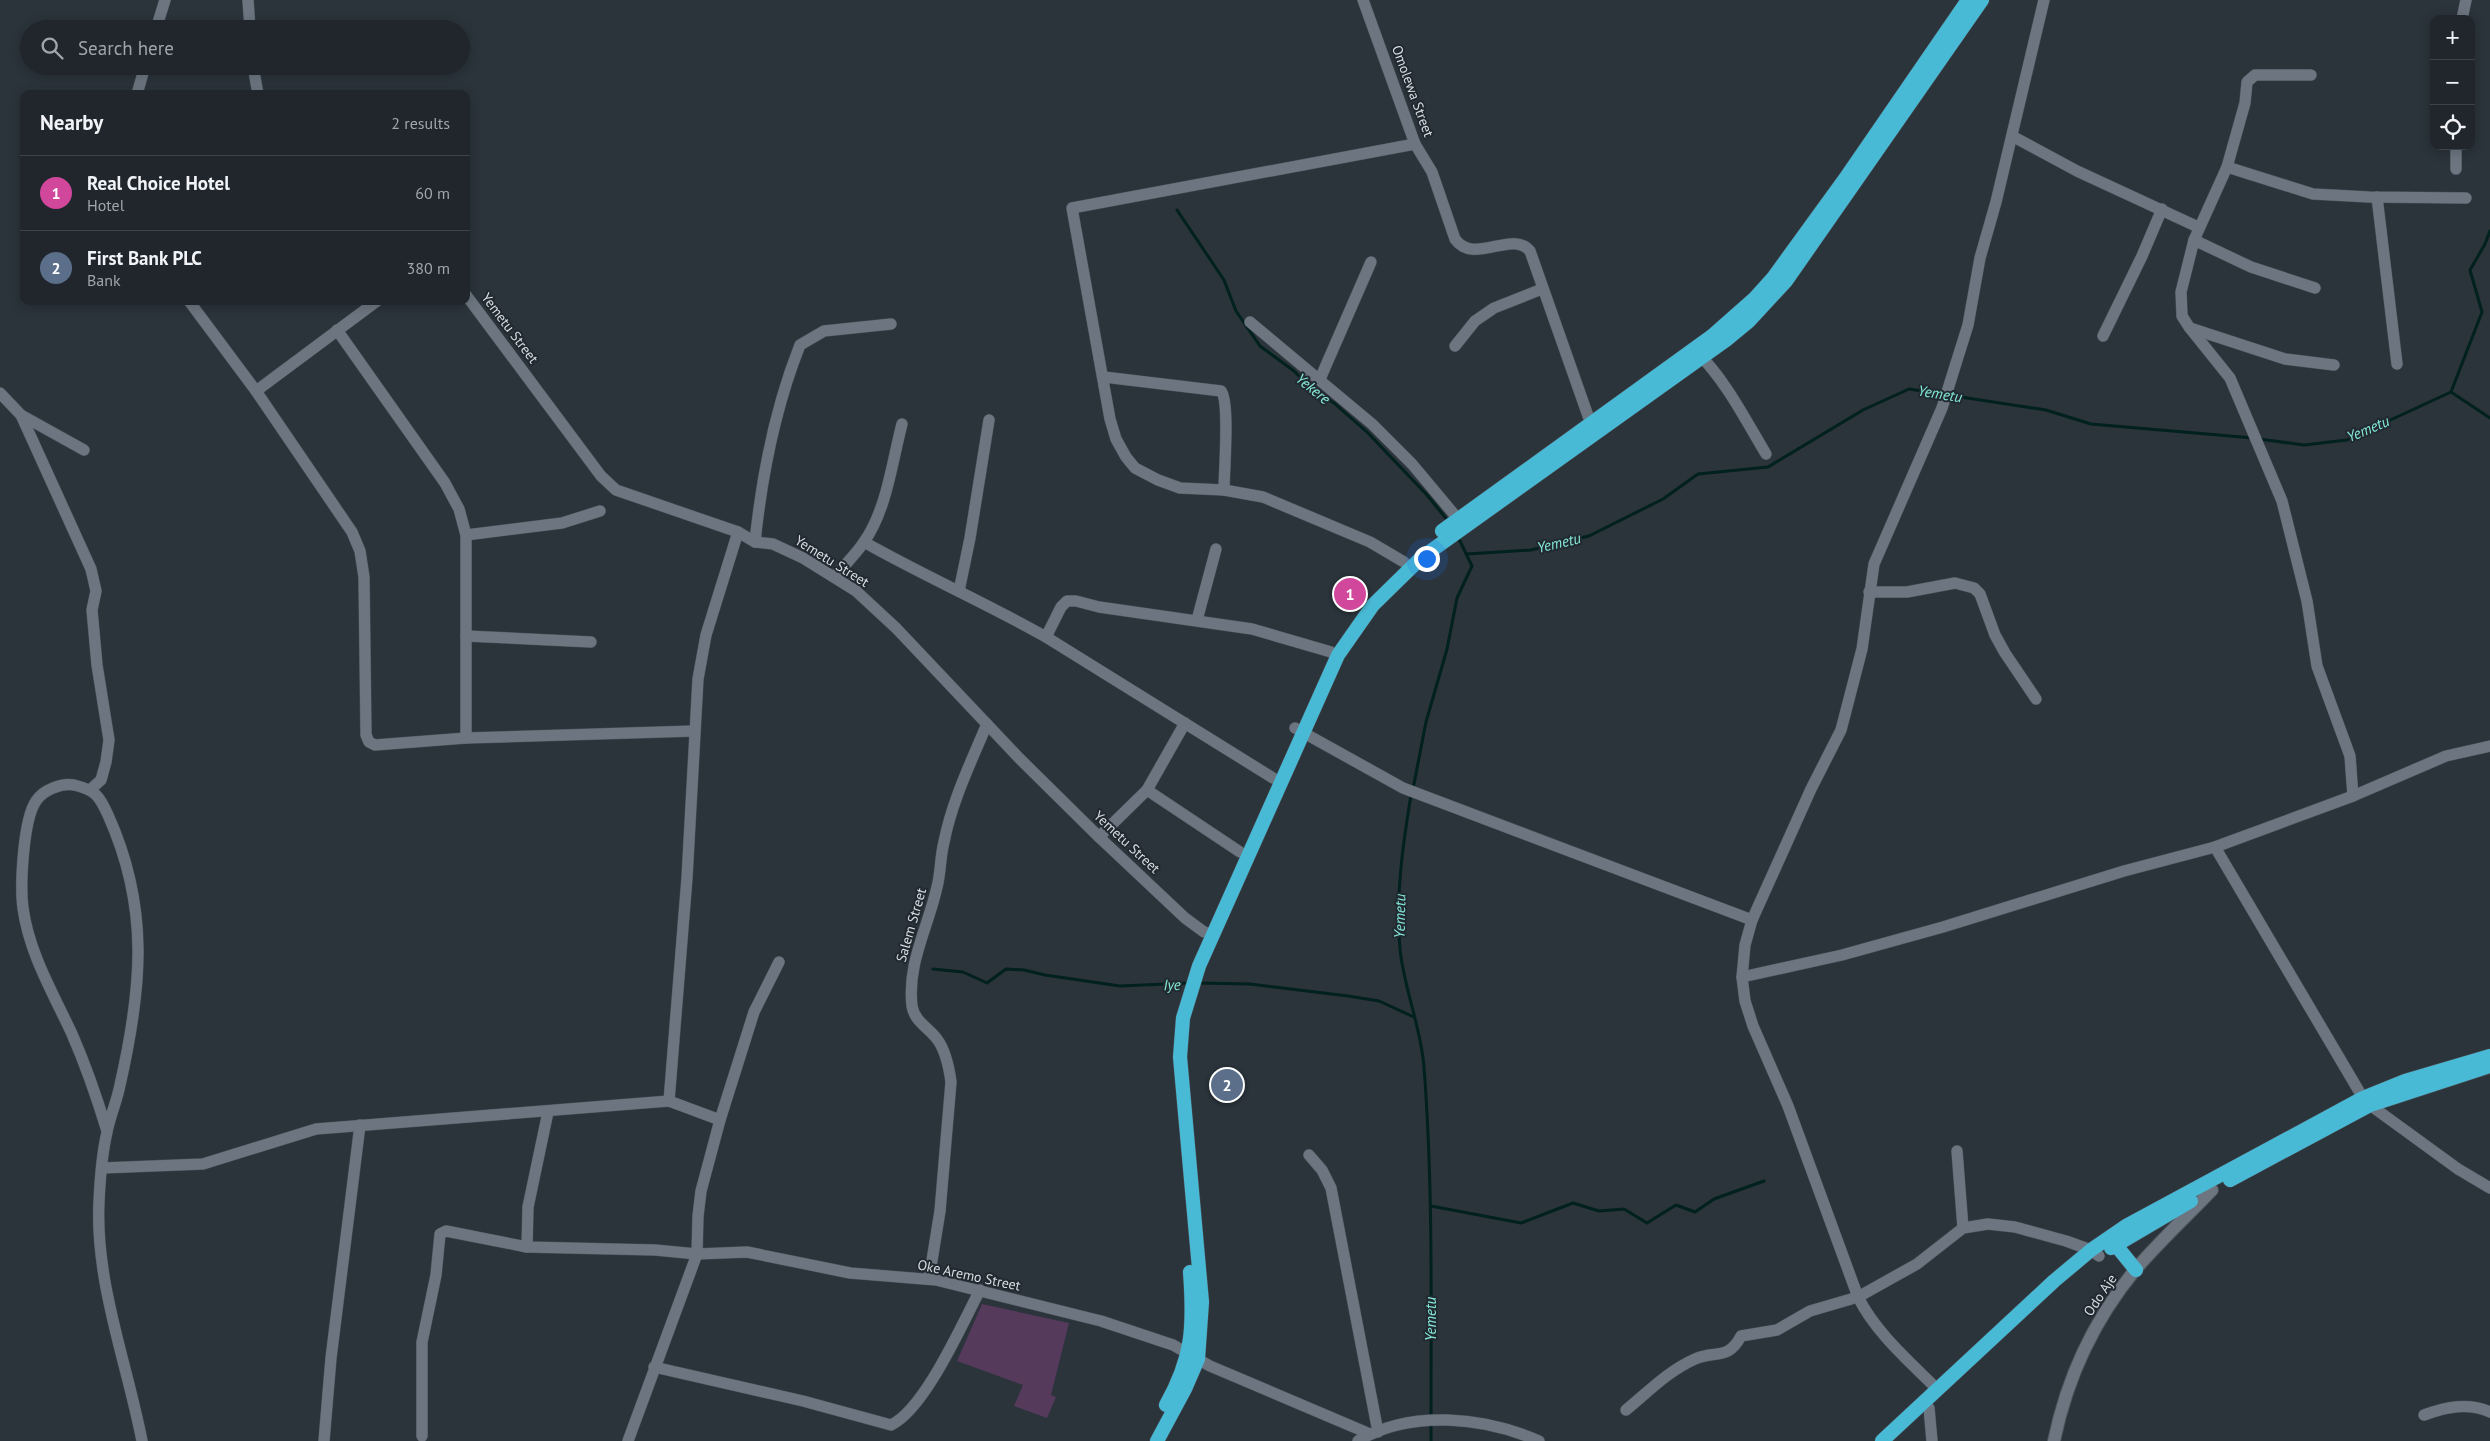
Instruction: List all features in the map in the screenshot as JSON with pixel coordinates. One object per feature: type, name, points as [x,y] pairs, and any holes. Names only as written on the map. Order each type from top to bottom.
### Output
[{"type":"highway","points":[[1698,353],[1773,278],[1847,176],[1968,0]]},
{"type":"highway","points":[[1208,933],[1299,730],[1331,652],[1350,620],[1377,587],[1404,562],[1453,527],[1698,353],[1749,322],[1786,281],[1982,0]]},
{"type":"highway","points":[[1157,1441],[1186,1389],[1202,1302],[1182,1077],[1181,1035],[1187,999],[1208,933],[1240,852],[1273,778],[1338,655],[1358,623],[1397,579],[1453,527]]},
{"type":"highway","points":[[1882,1441],[2054,1280],[2148,1214],[2405,1081],[2490,1056]]},
{"type":"highway","points":[[2112,1241],[2212,1190],[2367,1101],[2490,1066]]},
{"type":"highway","points":[[2112,1241],[2136,1270]]},
{"type":"highway","points":[[1894,1441],[2095,1253]]},
{"type":"highway","points":[[1147,1441],[1193,1356]]},
{"type":"street","points":[[159,20],[165,0]]},
{"type":"street","points":[[248,0],[249,20]]},
{"type":"street","name":"Omolewa Street","points":[[1363,0],[1415,144],[1432,172],[1455,239],[1460,247],[1468,250],[1517,244],[1526,246],[1530,251],[1542,289]]},
{"type":"street","points":[[1937,1389],[1888,1339],[1866,1313],[1858,1297],[1791,1113],[1753,1026],[1745,1001],[1742,977],[1744,945],[1752,920],[1811,789],[1841,730],[1862,649],[1869,592],[1880,544],[1942,408],[1968,325],[1980,258],[2012,136],[2044,0]]},
{"type":"street","points":[[2463,15],[2466,0]]},
{"type":"street","points":[[138,90],[142,75]]},
{"type":"street","points":[[255,75],[257,90]]},
{"type":"street","points":[[2311,75],[2255,75],[2247,82],[2243,112],[2227,167],[2210,206],[2198,227],[2194,240],[2181,292],[2182,316],[2230,378],[2282,501],[2291,530],[2317,666],[2350,756],[2353,796]]},
{"type":"street","points":[[2012,136],[2077,171],[2198,227]]},
{"type":"street","points":[[1404,562],[1370,542],[1263,497],[1224,490],[1180,488],[1135,468],[1126,458],[1116,439],[1072,208],[1415,144]]},
{"type":"street","points":[[2456,150],[2456,168]]},
{"type":"street","points":[[2227,167],[2313,194],[2466,198]]},
{"type":"street","points":[[2377,197],[2397,364]]},
{"type":"street","points":[[2103,336],[2142,256],[2162,209]]},
{"type":"street","points":[[2194,240],[2251,267],[2315,288]]},
{"type":"street","points":[[1320,378],[1371,262]]},
{"type":"street","points":[[1455,346],[1475,321],[1494,308],[1542,289],[1592,429]]},
{"type":"street","name":"Yemetu Street","points":[[470,300],[601,476],[616,490],[738,532],[755,542],[773,544],[803,558],[856,591],[896,628],[987,724],[1099,837],[1186,918],[1208,933]]},
{"type":"street","points":[[192,305],[256,391],[352,532],[360,551],[364,577],[366,735],[369,742],[375,745],[466,738],[694,731]]},
{"type":"street","points":[[256,391],[371,305]]},
{"type":"street","points":[[1250,322],[1320,378],[1372,424],[1412,464],[1453,527]]},
{"type":"street","points":[[755,542],[761,486],[777,411],[800,345],[824,332],[891,324]]},
{"type":"street","points":[[2189,327],[2285,359],[2334,365]]},
{"type":"street","points":[[337,330],[445,483],[459,509],[466,535],[466,738]]},
{"type":"street","points":[[1698,353],[1741,412],[1766,454]]},
{"type":"street","points":[[1104,377],[1221,391],[1225,395],[1226,410],[1224,490]]},
{"type":"street","points":[[0,393],[21,415],[84,450]]},
{"type":"street","points":[[21,415],[91,569],[96,591],[92,610],[97,665],[109,740],[101,780],[91,789]]},
{"type":"street","points":[[959,590],[970,538],[989,420]]},
{"type":"street","points":[[834,577],[864,542],[882,501],[902,424]]},
{"type":"street","points":[[466,535],[562,523],[600,511]]},
{"type":"street","points":[[669,1101],[687,878],[694,731],[701,656],[738,532]]},
{"type":"street","points":[[864,542],[909,568],[999,610],[1273,778]]},
{"type":"street","points":[[1197,620],[1216,549]]},
{"type":"street","points":[[1869,592],[1906,592],[1955,584],[1974,588],[1980,594],[1995,635],[2005,653],[2036,699]]},
{"type":"street","points":[[1046,638],[1061,607],[1067,601],[1252,629],[1331,652]]},
{"type":"street","points":[[466,636],[591,642]]},
{"type":"street","points":[[1099,837],[1147,790],[1186,723]]},
{"type":"street","name":"Salem Street","points":[[929,1279],[940,1212],[951,1082],[949,1065],[942,1049],[936,1038],[925,1028],[913,1009],[913,967],[918,945],[938,887],[944,842],[951,815],[987,724]]},
{"type":"street","points":[[1299,730],[1416,794],[1752,920]]},
{"type":"street","points":[[1742,977],[1842,955],[1915,935],[2124,871],[2215,847],[2353,796],[2446,756],[2490,746]]},
{"type":"street","points":[[107,1130],[88,1072],[47,984],[30,939],[23,906],[27,830],[35,802],[48,790],[69,784],[91,789],[101,801],[120,842],[134,894],[140,968],[135,1014],[116,1104],[107,1130],[99,1204],[100,1244],[107,1289],[134,1398],[142,1441]]},
{"type":"street","points":[[1147,790],[1240,852]]},
{"type":"street","points":[[2215,847],[2367,1101],[2437,1154],[2490,1188]]},
{"type":"street","points":[[628,1441],[696,1254],[701,1191],[720,1120],[754,1012],[779,962]]},
{"type":"street","points":[[102,1168],[203,1164],[316,1129],[669,1101],[720,1120]]},
{"type":"street","points":[[527,1247],[528,1206],[548,1112]]},
{"type":"street","points":[[324,1441],[331,1358],[360,1125]]},
{"type":"street","points":[[1957,1151],[1963,1228]]},
{"type":"street","points":[[1309,1154],[1322,1170],[1331,1188],[1374,1433]]},
{"type":"street","name":"Odo Aje","points":[[2054,1441],[2073,1372],[2106,1311],[2136,1270],[2212,1190]]},
{"type":"street","points":[[1626,1410],[1674,1370],[1696,1358],[1725,1353],[1736,1346],[1741,1336],[1777,1330],[1810,1311],[1858,1297],[1917,1264],[1963,1228],[1988,1224],[2015,1227],[2066,1241],[2095,1253]]},
{"type":"street","name":"Oke Aremo Street","points":[[422,1436],[422,1342],[436,1275],[440,1234],[446,1231],[527,1247],[647,1250],[696,1254],[747,1252],[850,1273],[929,1279],[980,1290],[1101,1321],[1173,1345],[1210,1366],[1374,1433]]},
{"type":"street","points":[[654,1367],[803,1401],[891,1425],[898,1422],[919,1398],[946,1358],[980,1290]]},
{"type":"street","points":[[2424,1415],[2448,1406],[2482,1408],[2490,1412]]},
{"type":"street","points":[[1929,1408],[1932,1441]]},
{"type":"street","points":[[1358,1441],[1374,1433],[1406,1423],[1439,1421],[1476,1423],[1524,1435],[1539,1441]]},
{"type":"shaded area","points":[[982,1304],[1069,1323],[1051,1395],[1056,1397],[1047,1418],[1014,1406],[1023,1385],[957,1361]]},
{"type":"waterway","name":"Yekere","points":[[1177,210],[1224,280],[1236,311],[1260,346],[1294,371],[1315,392],[1334,403],[1368,433],[1427,495],[1448,521]]},
{"type":"waterway","points":[[2451,392],[2482,312],[2470,270],[2490,231]]},
{"type":"waterway","name":"Yemetu","points":[[1467,554],[1531,550],[1589,536],[1663,499],[1698,474],[1768,467],[1863,410],[1909,389],[2046,410],[2091,424],[2253,438]]},
{"type":"waterway","name":"Yemetu","points":[[2259,439],[2304,445],[2347,440],[2451,392],[2490,418]]},
{"type":"waterway","name":"Yemetu","points":[[1413,789],[1426,722],[1447,649],[1457,598],[1472,566],[1458,537]]},
{"type":"waterway","name":"Yemetu","points":[[1411,795],[1405,832],[1398,911],[1402,964],[1420,1037],[1427,1111],[1430,1199],[1431,1418]]},
{"type":"waterway","name":"Iye","points":[[933,969],[963,972],[987,983],[1006,969],[1024,970],[1120,986],[1189,983]]},
{"type":"waterway","name":"Iye","points":[[1197,983],[1250,984],[1348,996],[1379,1001],[1414,1017]]},
{"type":"waterway","points":[[1431,1206],[1521,1223],[1573,1203],[1599,1211],[1624,1209],[1647,1223],[1676,1205],[1695,1212],[1714,1199],[1764,1181]]},
{"type":"waterway","name":"Yemetu","points":[[1431,1424],[1431,1441]]},
{"type":"place","name":"Real Choice Hotel","points":[[1350,594]]},
{"type":"place","name":"First Bank PLC","points":[[1227,1085]]}]
